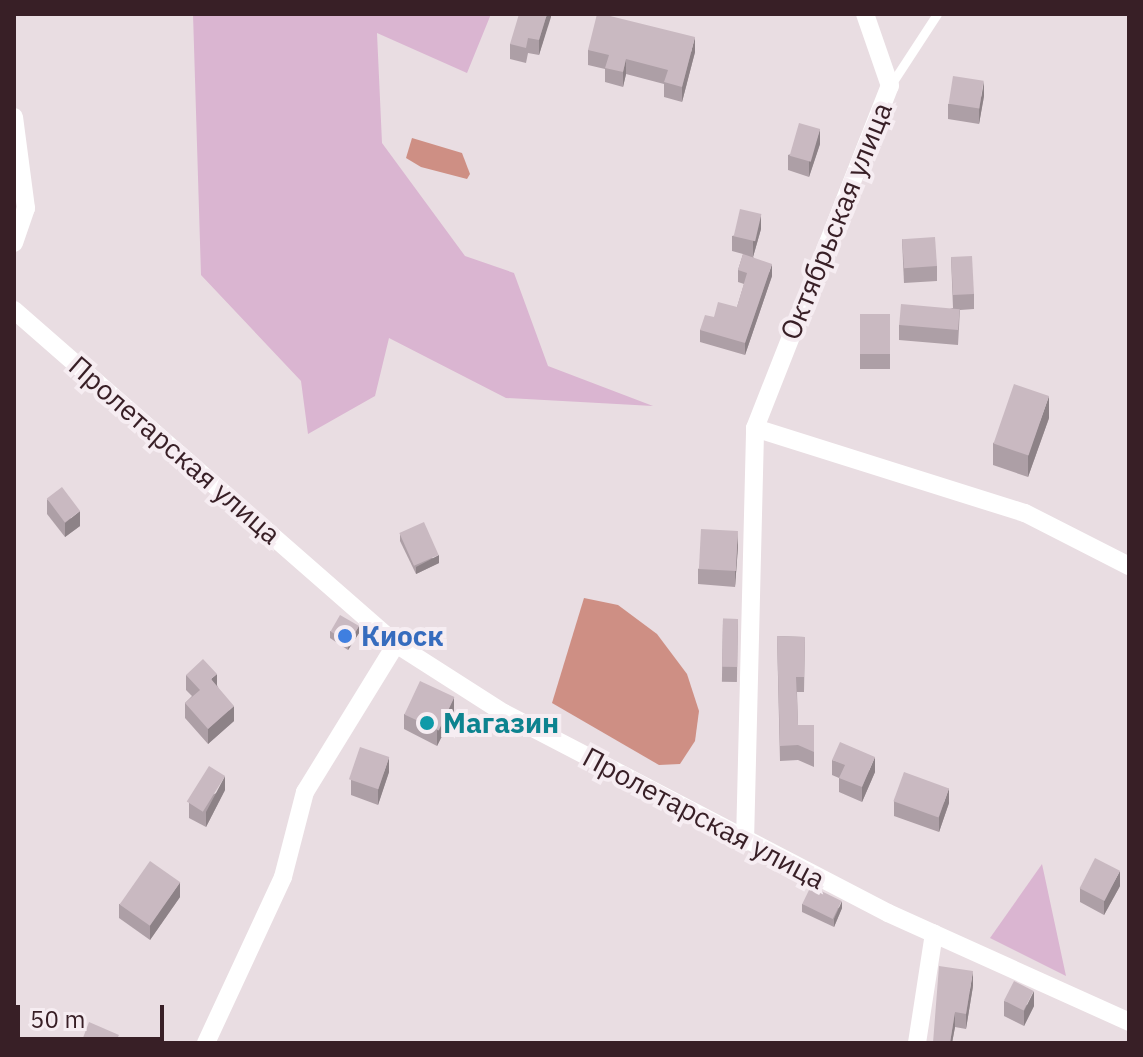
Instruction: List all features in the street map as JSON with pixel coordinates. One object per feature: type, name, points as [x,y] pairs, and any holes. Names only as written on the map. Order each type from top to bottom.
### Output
[{"type":"street","name":"Октябрьская улица","points":[[745,842],[755,428],[890,86],[865,14]]},
{"type":"street","points":[[14,117],[26,208],[14,243]]},
{"type":"street","name":"Пролетарская улица","points":[[16,312],[396,644],[504,713],[745,842],[1129,1022]]},
{"type":"street","points":[[755,428],[1025,513],[1129,566]]},
{"type":"street","points":[[206,1043],[283,877],[305,792],[396,644]]},
{"type":"street","points":[[917,1043],[934,933]]},
{"type":"lane","points":[[890,86],[937,14]]},
{"type":"shaded area","points":[[193,14],[491,14],[467,73],[377,33],[382,143],[465,256],[514,273],[548,366],[653,406],[506,398],[389,338],[375,396],[308,434],[301,381],[201,275]]},
{"type":"shaded area","points":[[412,138],[462,153],[470,174],[467,179],[421,167],[406,158]]},
{"type":"shaded area","points":[[584,598],[618,605],[657,634],[687,674],[699,711],[695,741],[680,764],[659,765],[552,703]]},
{"type":"shaded area","points":[[1042,864],[1066,976],[990,938]]},
{"type":"building","points":[[519,14],[547,14],[539,40],[528,38],[526,48],[510,44]]},
{"type":"building","points":[[597,14],[695,37],[682,87],[664,82],[668,70],[626,59],[623,72],[605,68],[609,55],[588,50]]},
{"type":"building","points":[[953,76],[984,81],[979,109],[949,104]]},
{"type":"building","points":[[799,123],[820,129],[811,162],[790,156]]},
{"type":"building","points":[[740,209],[761,214],[755,241],[734,236]]},
{"type":"building","points":[[935,237],[937,266],[904,268],[902,239]]},
{"type":"building","points":[[743,254],[772,264],[745,343],[700,330],[705,315],[714,317],[718,302],[737,307],[747,273],[738,270]]},
{"type":"building","points":[[972,256],[974,294],[953,295],[951,257]]},
{"type":"building","points":[[901,304],[960,309],[958,330],[899,325]]},
{"type":"building","points":[[860,314],[890,314],[890,354],[860,354]]},
{"type":"building","points":[[1014,384],[1049,396],[1028,456],[993,444]]},
{"type":"building","points":[[62,487],[80,511],[65,522],[47,498]]},
{"type":"building","points":[[424,522],[439,555],[414,566],[399,533]]},
{"type":"building","points":[[701,529],[738,531],[736,571],[699,569]]},
{"type":"building","points":[[340,615],[359,626],[350,642],[330,631]]},
{"type":"building","points":[[723,619],[738,619],[737,667],[722,667]]},
{"type":"building","points":[[777,636],[805,637],[804,677],[796,677],[798,725],[814,725],[814,752],[798,745],[780,746]]},
{"type":"building","points":[[203,659],[217,674],[211,679],[234,706],[208,729],[185,703],[200,690],[186,675]]},
{"type":"building","points":[[420,681],[454,697],[439,731],[404,715]]},
{"type":"building","points":[[840,742],[875,757],[862,787],[839,778],[845,765],[832,760]]},
{"type":"building","points":[[360,747],[389,757],[378,789],[349,779]]},
{"type":"building","points":[[209,766],[225,776],[203,812],[187,802]]},
{"type":"building","points":[[904,772],[949,788],[939,818],[893,801]]},
{"type":"building","points":[[1095,858],[1120,871],[1105,901],[1080,888]]},
{"type":"building","points":[[150,861],[180,882],[150,926],[120,904]]},
{"type":"building","points":[[811,886],[842,901],[833,919],[802,904]]},
{"type":"building","points":[[939,966],[973,971],[966,1014],[955,1012],[950,1043],[933,1043]]},
{"type":"building","points":[[1014,981],[1034,991],[1024,1011],[1004,1001]]},
{"type":"building","points":[[89,1022],[119,1035],[115,1043],[81,1043]]},
{"type":"place","name":"Киоск","points":[[345,636]]},
{"type":"place","name":"Магазин","points":[[427,723]]}]
